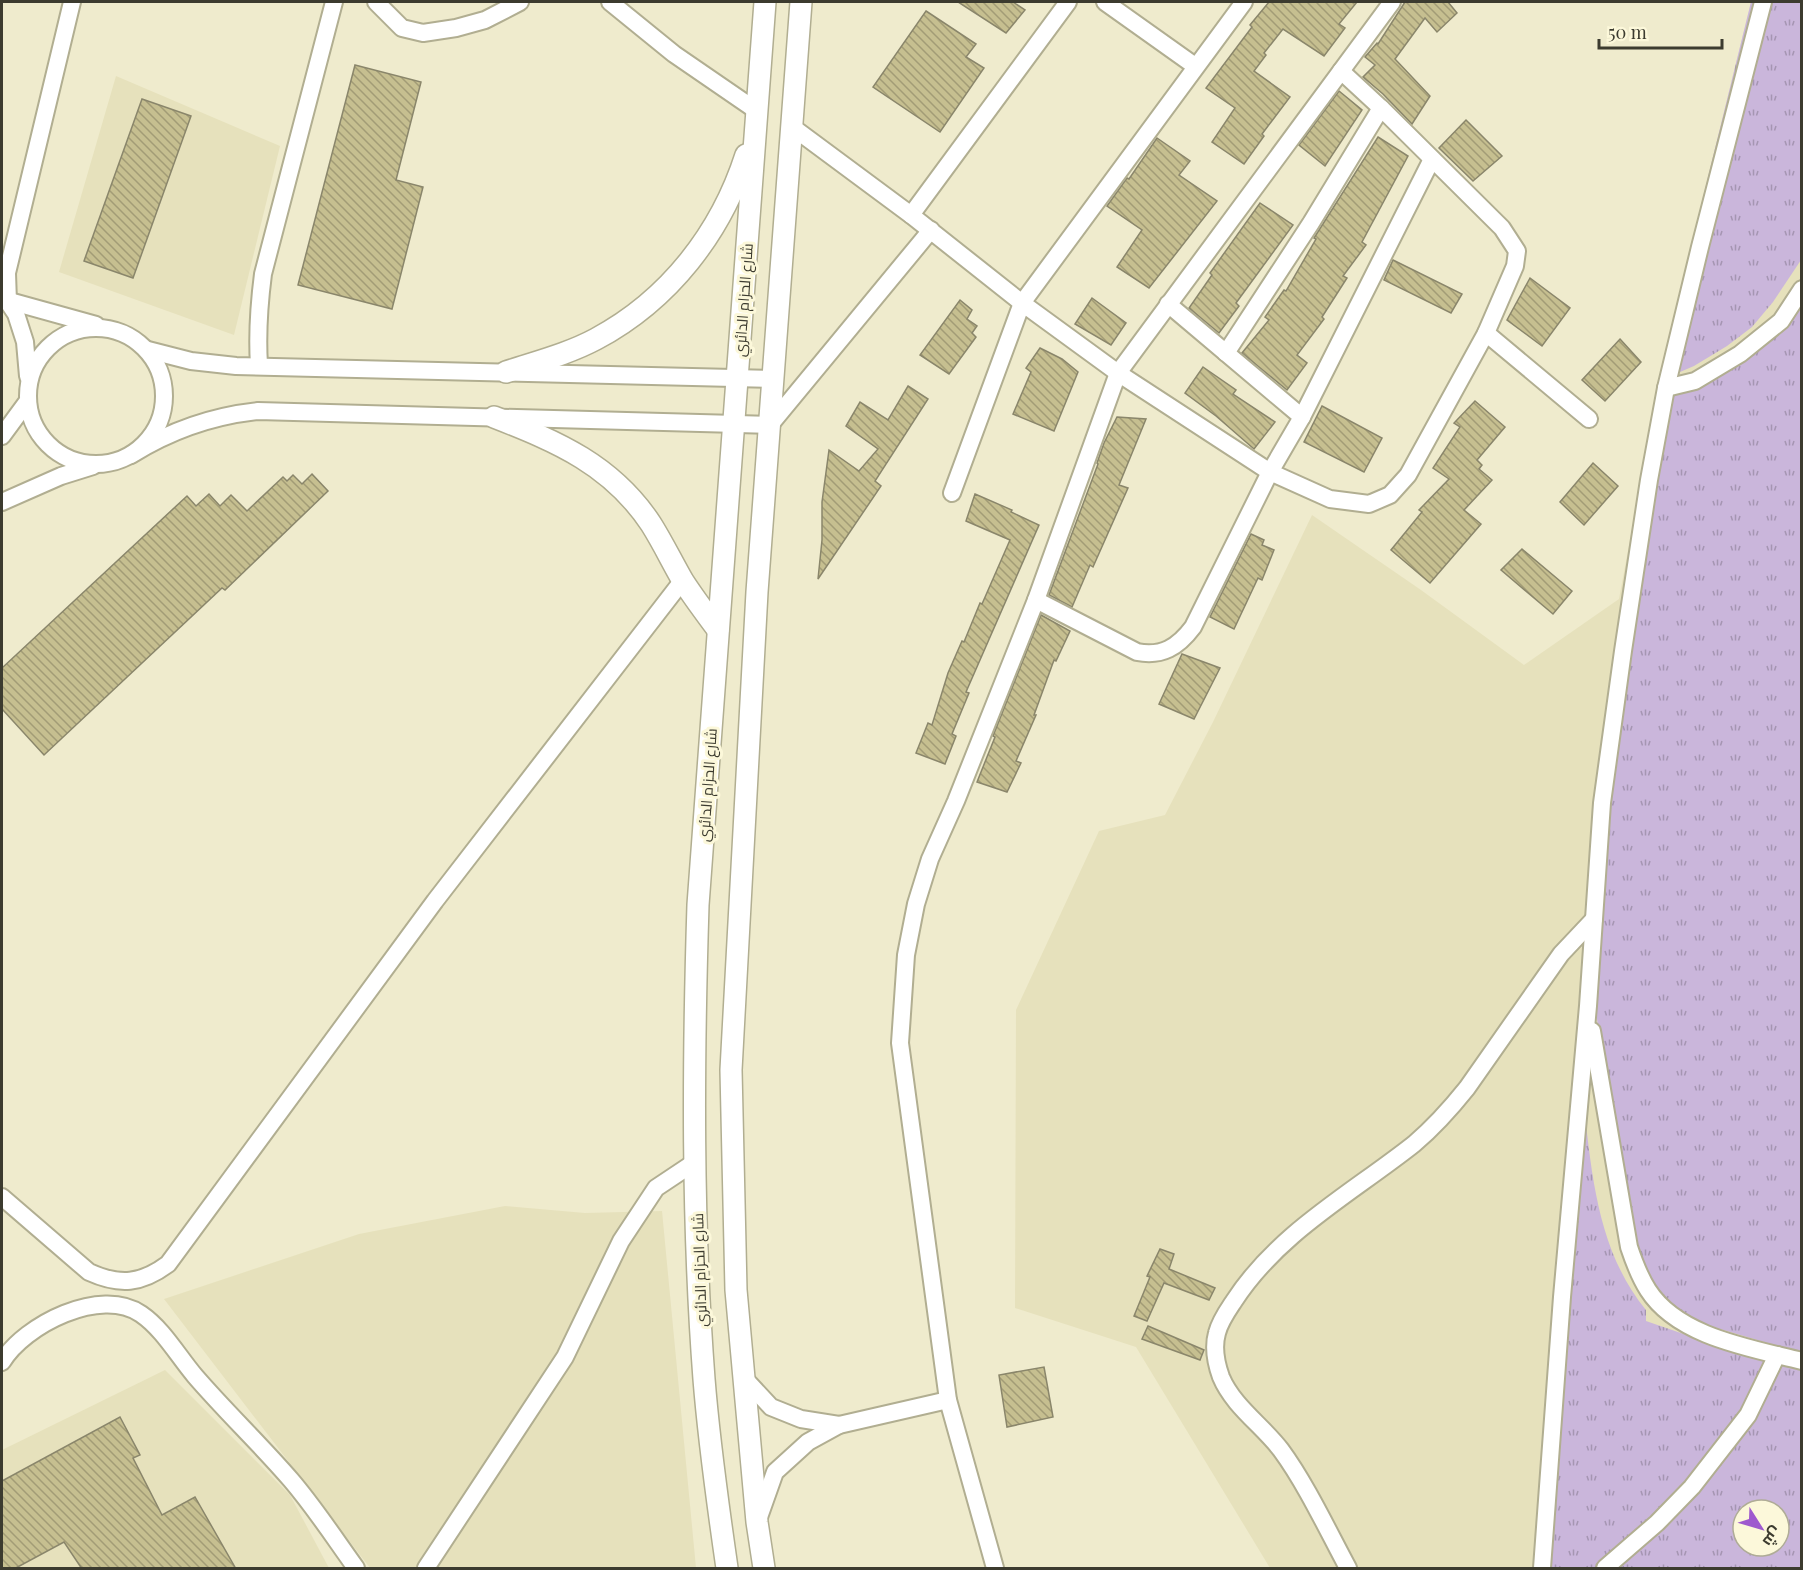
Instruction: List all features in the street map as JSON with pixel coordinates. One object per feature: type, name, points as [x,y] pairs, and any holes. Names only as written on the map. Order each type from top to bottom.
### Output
[{"type":"main road","name":"شارع الحزام الدائري","points":[[727,1569],[716,1498],[704,1379],[695,1162],[695,1020],[698,905],[765,2]]},
{"type":"main road","points":[[764,1569],[757,1522],[736,1290],[731,1070],[756,603],[801,2]]},
{"type":"main road","points":[[506,372],[558,355],[595,339],[630,318],[662,293],[690,263],[718,219],[741,172],[756,117]]},
{"type":"main road","points":[[494,417],[552,440],[580,455],[630,497],[650,523],[683,580],[718,630]]},
{"type":"street","points":[[72,2],[4,270],[5,300],[18,321],[25,342],[28,356],[27,402],[32,423],[43,440],[59,454],[78,462],[98,465]]},
{"type":"street","points":[[259,365],[258,325],[263,274],[334,2]]},
{"type":"street","points":[[376,2],[402,28],[423,33],[485,20],[520,2]]},
{"type":"street","points":[[610,2],[756,117]]},
{"type":"street","points":[[911,215],[1068,2]]},
{"type":"street","points":[[1106,2],[1195,66]]},
{"type":"street","points":[[952,493],[1022,303],[1244,2]]},
{"type":"street","points":[[995,1569],[948,1400],[900,1043],[906,955],[916,904],[930,859],[956,801],[1036,600],[1118,373],[1392,2]]},
{"type":"street","points":[[1542,1569],[1604,792],[1647,492],[1666,388],[1763,2]]},
{"type":"street","points":[[791,126],[911,215],[1022,303],[1118,373],[1270,472],[1330,499],[1369,504],[1390,495],[1408,475],[1486,333],[1515,266],[1517,251],[1502,228],[1341,71]]},
{"type":"street","points":[[1226,352],[1311,223],[1381,108]]},
{"type":"street","points":[[1036,600],[1137,652],[1151,655],[1167,650],[1185,637],[1193,627],[1270,472],[1302,417],[1432,159]]},
{"type":"street","points":[[2,502],[61,476],[115,462],[179,429],[205,420],[249,412],[770,424],[930,231]]},
{"type":"street","points":[[1666,388],[1695,381],[1740,354],[1776,326],[1802,289]]},
{"type":"street","points":[[5,300],[119,331],[135,338],[148,350],[159,367],[164,386],[164,406],[158,425],[147,442],[131,455]]},
{"type":"street","points":[[1168,304],[1302,417]]},
{"type":"street","points":[[28,385],[37,361],[54,342],[68,333],[85,328],[102,327]]},
{"type":"street","points":[[1486,333],[1589,419]]},
{"type":"street","points":[[148,350],[191,361],[214,364],[773,379]]},
{"type":"street","points":[[2,436],[27,402]]},
{"type":"street","points":[[2,1197],[89,1272],[105,1279],[122,1282],[138,1280],[154,1274],[168,1264],[435,902],[683,580]]},
{"type":"street","points":[[1348,1569],[1291,1464],[1274,1440],[1232,1395],[1221,1378],[1215,1356],[1217,1333],[1226,1313],[1240,1292],[1273,1254],[1338,1198],[1414,1143],[1451,1108],[1561,954],[1593,919]]},
{"type":"street","points":[[1588,1006],[1629,1247],[1637,1271],[1649,1292],[1666,1310],[1686,1325],[1708,1335],[1802,1361]]},
{"type":"street","points":[[426,1569],[565,1358],[621,1240],[656,1188],[695,1162]]},
{"type":"street","points":[[2,1362],[18,1342],[33,1331],[73,1310],[111,1304],[126,1307],[141,1314],[291,1480],[356,1569]]},
{"type":"street","points":[[1605,1569],[1658,1523],[1692,1487],[1748,1414],[1777,1354]]},
{"type":"street","points":[[744,1378],[771,1407],[801,1419],[839,1425]]},
{"type":"street","points":[[757,1522],[775,1472],[808,1442],[839,1425],[948,1400]]},
{"type":"shaded area","points":[[1751,2],[1801,2],[1801,1568],[1270,1568],[1136,1347],[1015,1308],[1016,1010],[1099,831],[1165,815],[1213,722],[1312,515],[1524,665],[1619,599],[1654,411],[1681,287]]},
{"type":"shaded area","points":[[116,76],[280,146],[234,335],[59,272]]},
{"type":"shaded area","points":[[505,1206],[585,1213],[662,1211],[696,1568],[370,1568],[164,1299],[359,1234]]},
{"type":"shaded area","points":[[165,1370],[290,1495],[329,1568],[2,1568],[2,1450]]},
{"type":"green space","points":[[1751,2],[1801,2],[1801,260],[1773,302],[1752,327],[1727,346],[1694,366],[1680,372],[1670,370],[1681,287]]},
{"type":"green space","points":[[1801,277],[1801,1353],[1693,1321],[1666,1302],[1632,1261],[1603,1074],[1587,926],[1663,396],[1775,325]]},
{"type":"green space","points":[[1582,1088],[1598,1205],[1616,1260],[1629,1286],[1646,1310],[1646,1321],[1701,1340],[1801,1367],[1801,1568],[1538,1568]]},
{"type":"building","points":[[958,2],[1013,2],[1025,10],[1006,33]]},
{"type":"building","points":[[1269,2],[1357,2],[1339,24],[1345,28],[1324,56],[1283,29],[1264,53],[1266,55],[1254,71],[1290,97],[1262,134],[1264,136],[1244,164],[1212,142],[1235,108],[1206,88]]},
{"type":"building","points":[[1405,2],[1448,2],[1457,13],[1437,32],[1425,18],[1395,59],[1430,96],[1412,124],[1363,77],[1375,65],[1365,57],[1378,44]]},
{"type":"building","points":[[926,11],[976,44],[966,57],[984,68],[940,132],[873,87]]},
{"type":"building","points":[[355,65],[421,82],[396,180],[423,187],[392,309],[298,285]]},
{"type":"building","points":[[1339,91],[1362,110],[1325,166],[1299,145]]},
{"type":"building","points":[[142,99],[191,116],[133,278],[84,261]]},
{"type":"building","points":[[1466,120],[1502,156],[1473,181],[1439,148]]},
{"type":"building","points":[[1378,137],[1408,156],[1362,242],[1366,245],[1343,276],[1347,278],[1322,317],[1324,319],[1297,355],[1307,363],[1287,390],[1242,353],[1269,320],[1265,317],[1284,290],[1286,291],[1316,239],[1314,238]]},
{"type":"building","points":[[1157,138],[1190,161],[1179,175],[1217,201],[1149,288],[1117,267],[1142,230],[1107,206]]},
{"type":"building","points":[[1260,203],[1293,225],[1236,303],[1239,306],[1219,333],[1189,308],[1212,275],[1210,273]]},
{"type":"building","points":[[1393,260],[1462,294],[1451,313],[1384,280]]},
{"type":"building","points":[[1530,278],[1570,308],[1542,346],[1507,320]]},
{"type":"building","points":[[1092,298],[1126,323],[1111,345],[1075,324]]},
{"type":"building","points":[[960,300],[972,310],[967,319],[977,326],[972,333],[976,337],[949,374],[920,355]]},
{"type":"building","points":[[1620,339],[1641,362],[1605,401],[1582,380]]},
{"type":"building","points":[[1040,348],[1062,359],[1078,372],[1054,431],[1013,414],[1031,372],[1026,368]]},
{"type":"building","points":[[1203,367],[1236,390],[1233,394],[1275,422],[1254,449],[1185,393]]},
{"type":"building","points":[[908,386],[928,399],[875,481],[881,486],[818,579],[822,540],[822,502],[829,450],[859,471],[878,449],[846,426],[860,402],[888,420]]},
{"type":"building","points":[[1475,401],[1505,427],[1477,460],[1482,465],[1479,469],[1492,480],[1464,510],[1481,524],[1430,583],[1391,550],[1422,512],[1419,510],[1449,479],[1433,468],[1460,427],[1454,423]]},
{"type":"building","points":[[1322,406],[1382,438],[1364,472],[1304,442]]},
{"type":"building","points":[[1117,417],[1146,419],[1119,485],[1128,488],[1093,567],[1090,565],[1072,607],[1049,595],[1104,443]]},
{"type":"building","points":[[1593,463],[1618,486],[1584,525],[1560,502]]},
{"type":"building","points":[[312,474],[328,491],[225,590],[222,588],[44,755],[2,709],[2,668],[187,496],[196,506],[209,494],[220,506],[231,495],[247,511],[283,477],[287,481],[293,475],[302,484]]},
{"type":"building","points":[[975,494],[1039,525],[966,692],[969,693],[952,734],[956,736],[945,764],[916,753],[928,723],[932,725],[948,673],[1010,540],[966,521]]},
{"type":"building","points":[[1251,534],[1264,540],[1262,545],[1274,550],[1262,580],[1258,578],[1234,629],[1210,617]]},
{"type":"building","points":[[1522,549],[1572,591],[1553,614],[1501,570]]},
{"type":"building","points":[[1041,615],[1070,631],[1056,661],[1054,660],[1034,715],[1036,715],[1016,761],[1021,763],[1007,792],[977,782]]},
{"type":"building","points":[[1182,654],[1220,668],[1194,719],[1159,704]]},
{"type":"building","points":[[1160,1249],[1174,1254],[1169,1269],[1215,1288],[1209,1300],[1164,1283],[1147,1321],[1134,1316],[1150,1277],[1147,1276]]},
{"type":"building","points":[[1148,1326],[1204,1350],[1200,1360],[1142,1339]]},
{"type":"building","points":[[1044,1367],[1053,1417],[1007,1427],[999,1375]]},
{"type":"building","points":[[120,1417],[140,1455],[133,1458],[162,1515],[195,1497],[236,1569],[82,1569],[64,1542],[14,1569],[2,1569],[2,1481]]}]
